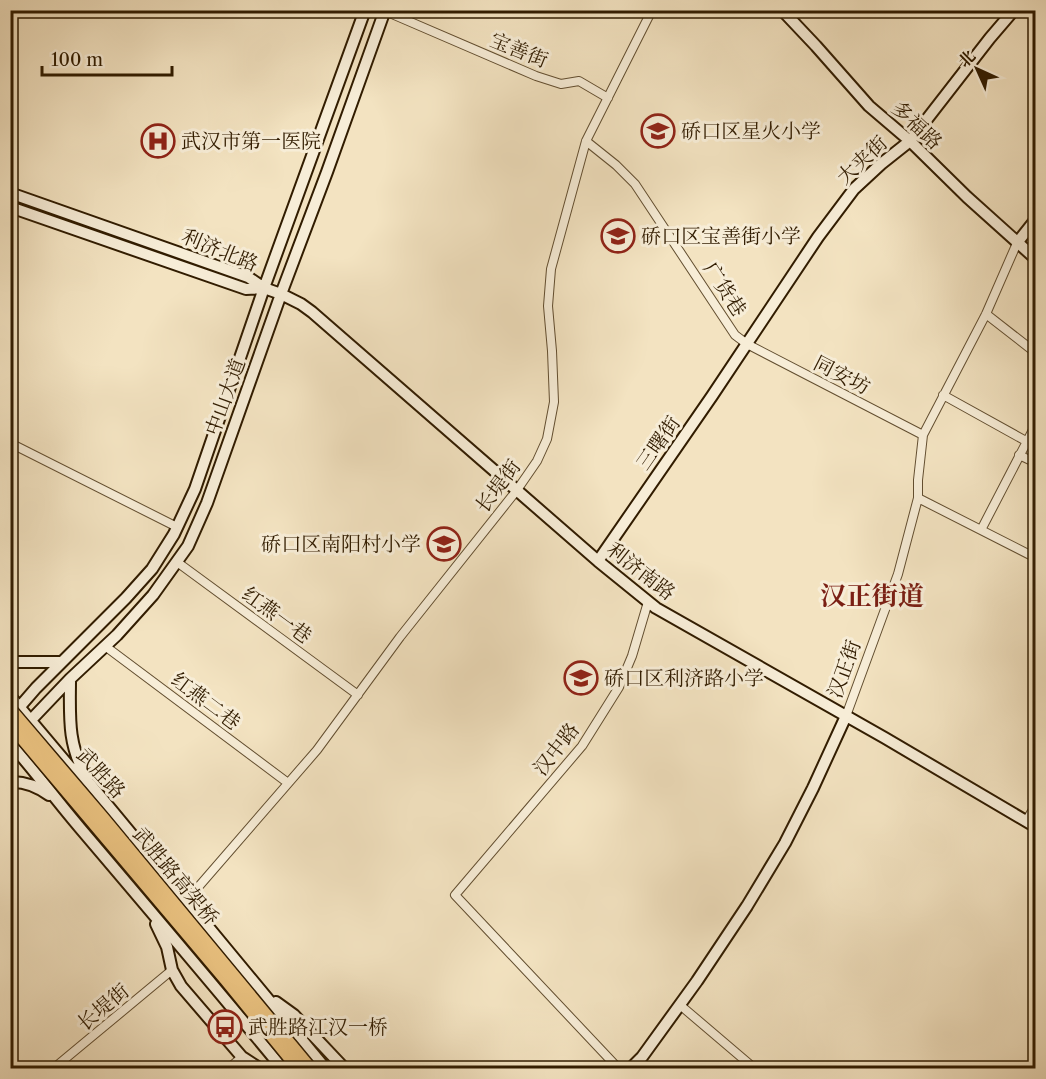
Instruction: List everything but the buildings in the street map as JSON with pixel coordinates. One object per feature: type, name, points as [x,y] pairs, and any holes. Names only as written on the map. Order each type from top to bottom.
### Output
[{"type":"main road","name":"中山大道","points":[[10,743],[153,596],[188,546],[207,503],[385,10]]},
{"type":"main road","name":"多福路","points":[[782,10],[869,106],[910,141],[1035,259]]},
{"type":"main road","name":"大夹街","points":[[747,344],[818,237],[854,189],[910,141],[1014,10]]},
{"type":"main road","name":"中山大道","points":[[10,718],[15,708],[126,598],[152,568],[177,526],[195,489],[360,12]]},
{"type":"main road","name":"利济北路","points":[[10,194],[248,277],[264,288]]},
{"type":"main road","name":"利济北路","points":[[10,207],[246,289],[264,288]]},
{"type":"main road","name":"汉正街","points":[[1017,243],[1035,219]]},
{"type":"main road","name":"利济南路","points":[[264,288],[281,294],[312,312],[648,602],[1031,824]]},
{"type":"main road","name":"三曙街","points":[[598,561],[747,344]]},
{"type":"main road","points":[[10,662],[62,662]]},
{"type":"main road","points":[[70,679],[70,734],[77,762],[90,784]]},
{"type":"main road","name":"武胜路","points":[[10,696],[15,708],[31,720],[69,766],[90,784],[325,1068]]},
{"type":"main road","name":"武胜路高架桥","points":[[15,708],[310,1068]]},
{"type":"main road","name":"汉正街","points":[[631,1068],[642,1057],[680,1005],[747,906],[785,843],[846,716]]},
{"type":"main road","name":"武胜路高架桥","points":[[10,724],[298,1068]]},
{"type":"main road","points":[[10,743],[282,1068]]},
{"type":"main road","points":[[10,782],[28,784],[56,799]]},
{"type":"main road","points":[[148,907],[166,947],[172,970],[182,986],[242,1058],[260,1068]]},
{"type":"main road","points":[[264,994],[294,1015],[344,1068]]},
{"type":"street","name":"宝善街","points":[[385,10],[537,76],[561,84],[579,81],[608,98]]},
{"type":"street","name":"长堤街","points":[[187,900],[316,750],[400,637],[517,490],[537,461],[548,439],[554,402],[548,306],[551,269],[586,141],[652,10]]},
{"type":"street","name":"广货巷","points":[[586,141],[635,184],[723,319],[735,335],[747,344]]},
{"type":"street","name":"汉正街","points":[[846,716],[898,574],[918,498],[923,435],[986,314],[1017,243]]},
{"type":"street","points":[[986,314],[1035,353]]},
{"type":"street","name":"同安坊","points":[[747,344],[923,435]]},
{"type":"street","points":[[943,395],[1026,441]]},
{"type":"street","points":[[981,531],[1035,423]]},
{"type":"street","points":[[10,443],[177,526]]},
{"type":"street","points":[[1020,455],[1035,463]]},
{"type":"street","points":[[918,498],[1035,558]]},
{"type":"street","name":"红燕一巷","points":[[177,562],[357,695]]},
{"type":"street","name":"汉中路","points":[[618,1068],[455,895],[582,746],[619,687],[632,656],[648,602]]},
{"type":"street","name":"红燕二巷","points":[[105,646],[288,783]]},
{"type":"street","points":[[1031,824],[1035,806]]},
{"type":"street","name":"长堤街","points":[[54,1068],[172,970]]},
{"type":"street","points":[[680,1005],[753,1068]]},
{"type":"street","points":[[229,1068],[242,1058]]},
{"type":"place","name":"硚口区星火小学","points":[[658,131]]},
{"type":"place","name":"武汉市第一医院","points":[[158,141]]},
{"type":"place","name":"硚口区宝善街小学","points":[[618,236]]},
{"type":"place","name":"硚口区南阳村小学","points":[[444,544]]},
{"type":"place","name":"硚口区利济路小学","points":[[581,678]]},
{"type":"place","name":"武胜路江汉一桥","points":[[225,1027]]},
{"type":"district","name":"汉正街道","points":[[872,596]]}]
